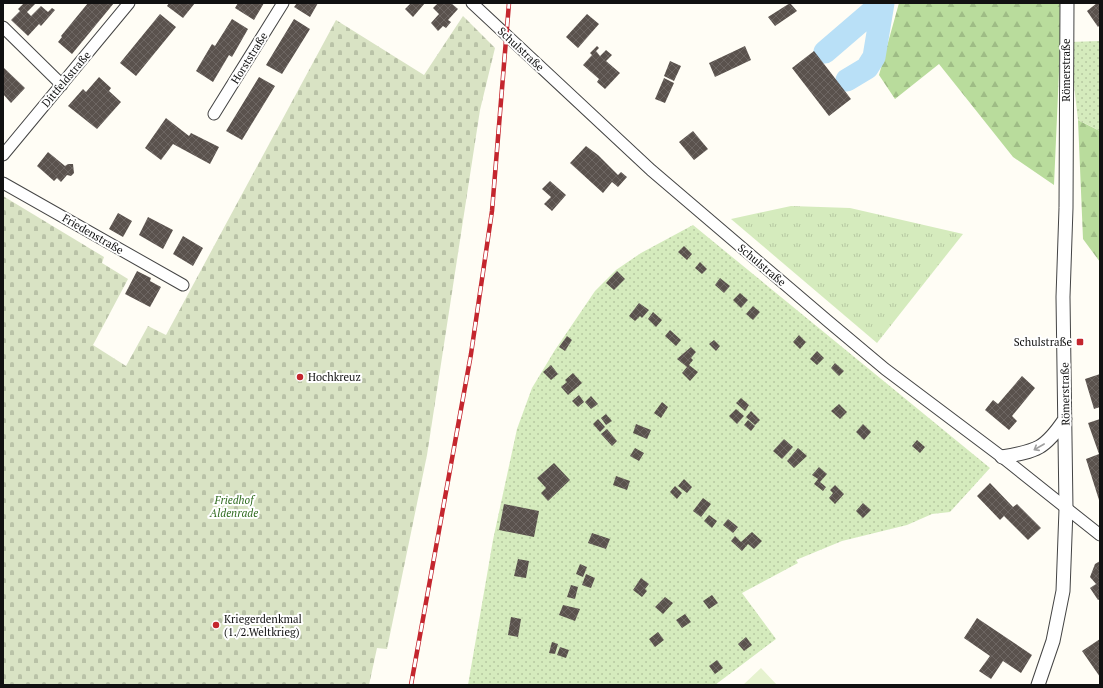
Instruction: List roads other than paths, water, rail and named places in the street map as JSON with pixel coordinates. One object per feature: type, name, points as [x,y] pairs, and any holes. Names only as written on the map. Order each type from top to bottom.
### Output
[{"type":"street","name":"Dittfeldstraße","points":[[3,155],[129,3]]},
{"type":"street","name":"Horststraße","points":[[214,114],[284,3]]},
{"type":"street","name":"Schulstraße","points":[[472,3],[651,170],[742,248],[885,369],[1002,457],[1100,535]]},
{"type":"street","name":"Römerstraße","points":[[1038,685],[1052,645],[1063,591],[1066,509],[1063,297],[1067,176],[1067,3]]},
{"type":"street","points":[[3,27],[62,85]]},
{"type":"street","name":"Friedenstraße","points":[[3,183],[183,285]]},
{"type":"street","points":[[1002,457],[1023,454],[1042,446],[1052,438],[1065,419]]},
{"type":"waterway","points":[[825,52],[882,3]]},
{"type":"waterway","points":[[847,80],[867,68],[874,57],[883,3]]},
{"type":"railway","points":[[411,685],[471,354],[492,211],[509,3]]},
{"type":"place","name":"Schulstraße","points":[[1080,342]]},
{"type":"place","name":"Hochkreuz","points":[[300,377]]},
{"type":"place","name":"Kriegerdenkmal (1./2.Weltkrieg)","points":[[216,625]]},
{"type":"park label","name":"Friedhof Aldenrade","points":[[234,506]]}]
